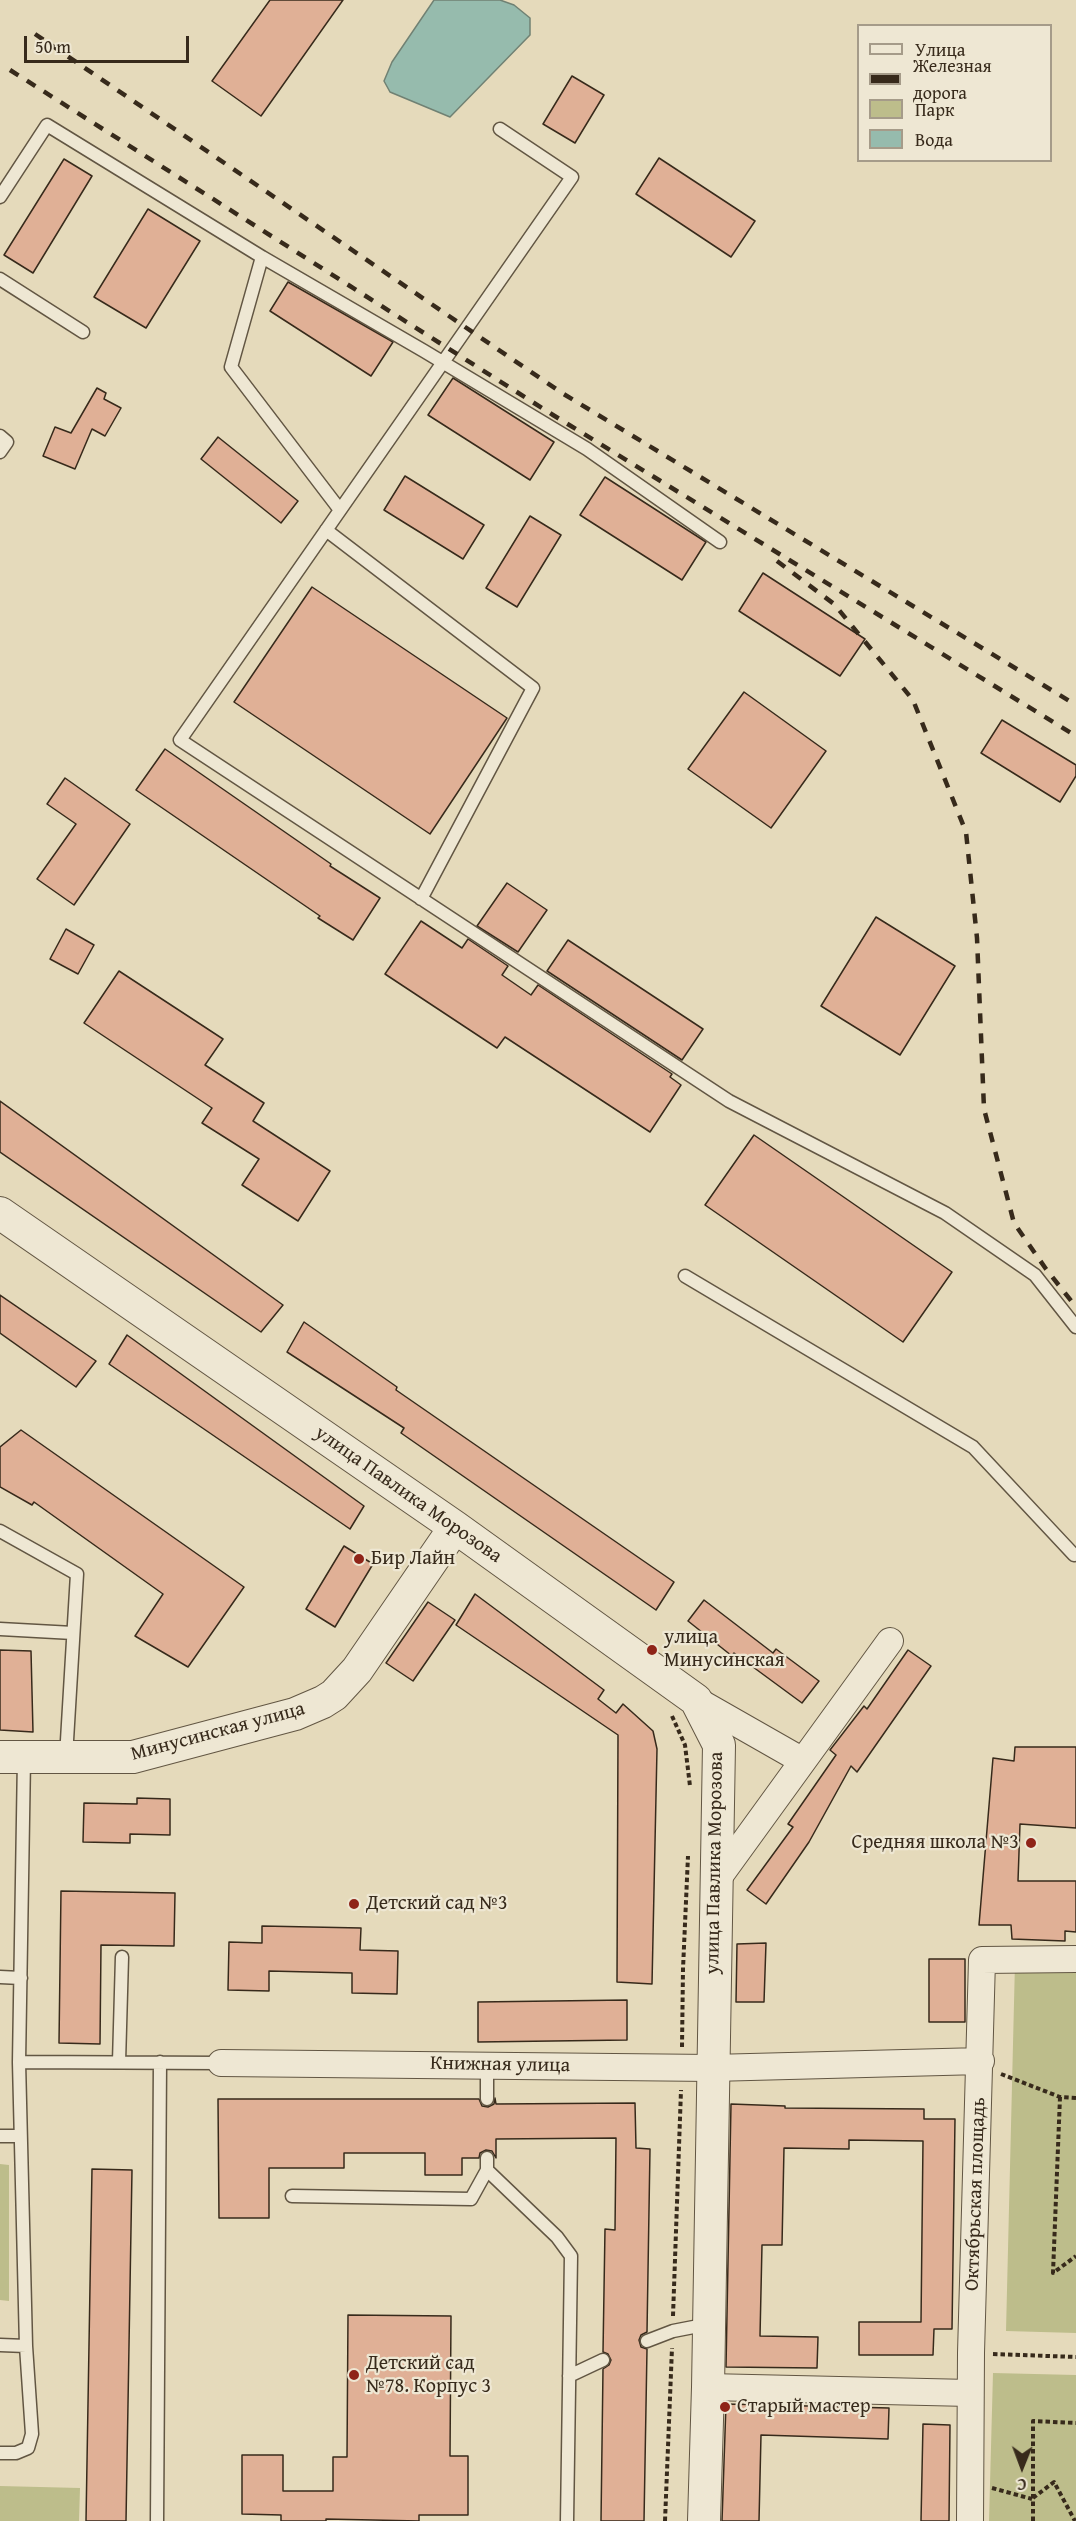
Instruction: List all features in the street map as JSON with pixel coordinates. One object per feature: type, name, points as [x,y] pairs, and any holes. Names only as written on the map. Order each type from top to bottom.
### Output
[{"type":"street","name":"улица Павлика Морозова","points":[[0,1213],[454,1527],[696,1700],[719,1745],[716,1881],[697,2068],[709,2324],[704,2521]]},
{"type":"street","name":"Минусинская улица","points":[[12,1757],[133,1757],[150,1754],[295,1714],[323,1702],[334,1695],[357,1670],[454,1527]]},
{"type":"street","points":[[716,1881],[890,1641]]},
{"type":"street","points":[[696,1700],[803,1761]]},
{"type":"street","name":"Октябрьская площадь","points":[[970,2521],[970,2393],[982,1960],[1076,1959]]},
{"type":"street","name":"Книжная улица","points":[[221,2063],[697,2068],[980,2063]]},
{"type":"street","points":[[708,2387],[970,2393]]},
{"type":"lane","points":[[0,196],[47,125],[262,257],[587,449],[720,542]]},
{"type":"lane","points":[[500,129],[572,177],[180,740],[729,1101],[945,1213],[1035,1275],[1076,1327]]},
{"type":"lane","points":[[262,257],[231,367],[340,510]]},
{"type":"lane","points":[[0,279],[83,332]]},
{"type":"lane","points":[[0,436],[7,442],[0,452]]},
{"type":"lane","points":[[326,530],[533,688],[421,899]]},
{"type":"lane","points":[[685,1276],[973,1447],[1074,1555]]},
{"type":"lane","points":[[0,1532],[77,1574],[66,1757]]},
{"type":"lane","points":[[0,1629],[73,1633]]},
{"type":"lane","points":[[0,2453],[16,2453],[28,2448],[32,2433],[26,2346],[20,2136],[21,1978],[12,1757]]},
{"type":"lane","points":[[119,2062],[122,1957]]},
{"type":"lane","points":[[0,1977],[21,1978]]},
{"type":"lane","name":"Книжная улица","points":[[19,2062],[221,2063]]},
{"type":"lane","points":[[157,2521],[160,2062]]},
{"type":"lane","points":[[487,2064],[487,2098]]},
{"type":"lane","points":[[0,2136],[20,2136]]},
{"type":"lane","points":[[292,2196],[471,2199],[487,2164],[557,2237],[571,2256],[567,2521]]},
{"type":"lane","points":[[647,2341],[673,2331],[709,2324]]},
{"type":"lane","points":[[0,2345],[26,2346]]},
{"type":"lane","points":[[569,2376],[603,2360]]},
{"type":"path","points":[[685,1745],[691,1797]]},
{"type":"path","points":[[665,2521],[673,2331],[697,2068],[683,1970],[688,1855]]},
{"type":"path","points":[[980,2063],[1060,2097],[1076,2098]]},
{"type":"path","points":[[1060,2097],[1053,2273],[1076,2256]]},
{"type":"path","points":[[971,2353],[1076,2357]]},
{"type":"path","points":[[1033,2521],[1034,2421],[1076,2423]]},
{"type":"path","points":[[970,2481],[1032,2499]]},
{"type":"path","points":[[1032,2499],[1054,2482],[1075,2521]]},
{"type":"green space","points":[[1015,1962],[1076,1963],[1076,2333],[1006,2331]]},
{"type":"green space","points":[[0,2164],[9,2165],[9,2301],[0,2300]]},
{"type":"green space","points":[[993,2373],[1076,2375],[1076,2521],[989,2521]]},
{"type":"green space","points":[[0,2486],[80,2488],[79,2521],[0,2521]]},
{"type":"water","points":[[434,0],[500,0],[514,5],[530,18],[530,35],[450,117],[390,92],[384,81],[392,62]]},
{"type":"building","points":[[270,0],[343,0],[261,116],[212,81]]},
{"type":"building","points":[[572,76],[604,95],[575,143],[543,124]]},
{"type":"building","points":[[659,158],[755,221],[731,257],[636,194]]},
{"type":"building","points":[[64,159],[92,176],[33,273],[4,255]]},
{"type":"building","points":[[148,209],[200,241],[146,328],[94,297]]},
{"type":"building","points":[[288,282],[393,342],[371,376],[270,311]]},
{"type":"building","points":[[453,378],[554,442],[530,480],[428,415]]},
{"type":"building","points":[[97,388],[106,393],[104,399],[121,408],[105,436],[92,429],[75,469],[43,456],[55,427],[71,433]]},
{"type":"building","points":[[218,437],[298,501],[281,523],[201,459]]},
{"type":"building","points":[[405,476],[484,525],[463,559],[384,510]]},
{"type":"building","points":[[605,477],[706,542],[682,580],[580,515]]},
{"type":"building","points":[[530,516],[561,535],[517,607],[486,588]]},
{"type":"building","points":[[763,573],[865,639],[840,676],[739,611]]},
{"type":"building","points":[[312,587],[507,718],[430,834],[234,702]]},
{"type":"building","points":[[744,692],[826,751],[771,828],[688,769]]},
{"type":"building","points":[[1002,720],[1076,765],[1076,776],[1060,802],[981,753]]},
{"type":"building","points":[[165,749],[331,864],[330,866],[380,898],[353,940],[318,918],[320,916],[136,790]]},
{"type":"building","points":[[65,778],[130,824],[74,905],[37,879],[76,824],[47,804]]},
{"type":"building","points":[[507,883],[547,910],[518,952],[477,926]]},
{"type":"building","points":[[876,917],[955,966],[900,1055],[821,1006]]},
{"type":"building","points":[[421,921],[462,948],[468,939],[508,966],[502,975],[531,995],[538,985],[672,1074],[670,1077],[681,1085],[650,1132],[505,1037],[497,1048],[385,974]]},
{"type":"building","points":[[66,929],[94,945],[78,974],[50,959]]},
{"type":"building","points":[[568,940],[703,1029],[682,1060],[547,971]]},
{"type":"building","points":[[119,971],[223,1039],[205,1065],[264,1103],[253,1121],[330,1171],[298,1221],[242,1185],[259,1159],[202,1123],[212,1108],[84,1023]]},
{"type":"building","points":[[0,1101],[283,1305],[261,1332],[0,1152]]},
{"type":"building","points":[[754,1135],[952,1272],[903,1342],[705,1205]]},
{"type":"building","points":[[0,1295],[96,1361],[76,1387],[0,1333]]},
{"type":"building","points":[[304,1322],[397,1387],[396,1390],[674,1582],[656,1610],[401,1433],[404,1428],[287,1352]]},
{"type":"building","points":[[127,1335],[364,1506],[350,1529],[109,1364]]},
{"type":"building","points":[[21,1430],[244,1587],[188,1667],[135,1636],[163,1594],[34,1502],[32,1505],[0,1487],[0,1447]]},
{"type":"building","points":[[344,1546],[373,1564],[335,1627],[306,1609]]},
{"type":"building","points":[[475,1594],[604,1690],[598,1699],[616,1713],[623,1704],[653,1731],[657,1749],[652,1984],[617,1982],[618,1735],[456,1625]]},
{"type":"building","points":[[704,1600],[773,1653],[776,1649],[819,1681],[802,1703],[734,1653],[732,1656],[688,1621]]},
{"type":"building","points":[[428,1602],[455,1620],[413,1681],[386,1663]]},
{"type":"building","points":[[0,1650],[31,1651],[33,1732],[0,1730]]},
{"type":"building","points":[[908,1650],[931,1666],[857,1772],[851,1766],[809,1842],[766,1904],[747,1890],[793,1827],[788,1824],[836,1755],[830,1750],[864,1706],[867,1709]]},
{"type":"building","name":"Средняя школа №3","points":[[1015,1747],[1076,1747],[1076,1828],[1020,1824],[1018,1881],[1076,1881],[1076,1932],[1065,1931],[1065,1941],[1012,1939],[1011,1925],[979,1925],[993,1758],[1014,1761]]},
{"type":"building","points":[[137,1798],[170,1799],[170,1835],[130,1834],[130,1843],[83,1842],[84,1803],[137,1804]]},
{"type":"building","points":[[61,1891],[175,1893],[174,1946],[101,1945],[100,2044],[59,2043]]},
{"type":"building","points":[[262,1926],[361,1928],[360,1950],[398,1951],[397,1994],[352,1993],[352,1973],[269,1971],[269,1991],[228,1990],[229,1942],[262,1943]]},
{"type":"building","points":[[766,1943],[764,2002],[736,2002],[737,1944]]},
{"type":"building","points":[[929,1959],[965,1959],[965,2022],[929,2022]]},
{"type":"building","points":[[627,2000],[627,2040],[478,2042],[478,2002]]},
{"type":"building","points":[[495,2098],[496,2104],[635,2103],[636,2148],[650,2149],[647,2332],[641,2335],[639,2340],[641,2347],[647,2349],[644,2521],[601,2521],[603,2369],[609,2365],[611,2360],[608,2354],[603,2352],[605,2229],[615,2230],[616,2138],[496,2139],[496,2158],[492,2151],[486,2150],[480,2153],[479,2158],[462,2158],[462,2175],[425,2175],[425,2153],[344,2153],[344,2168],[269,2168],[269,2218],[219,2218],[218,2099],[479,2099],[482,2106],[488,2107],[494,2104]]},
{"type":"building","points":[[731,2104],[785,2106],[785,2108],[924,2109],[924,2119],[955,2119],[952,2329],[934,2329],[933,2355],[859,2355],[859,2322],[921,2322],[923,2141],[849,2140],[849,2149],[784,2148],[782,2245],[762,2245],[760,2336],[818,2337],[817,2368],[726,2367]]},
{"type":"building","points":[[92,2169],[132,2170],[126,2521],[86,2521]]},
{"type":"building","points":[[348,2315],[451,2316],[450,2456],[468,2456],[468,2515],[419,2515],[419,2521],[326,2519],[326,2521],[281,2521],[281,2515],[242,2514],[242,2455],[283,2455],[283,2491],[333,2491],[333,2457],[347,2457]]},
{"type":"building","points":[[726,2404],[889,2408],[888,2439],[761,2435],[759,2521],[722,2521]]},
{"type":"building","points":[[923,2424],[950,2425],[949,2521],[921,2521]]},
{"type":"railway","points":[[35,34],[562,393],[1076,705]]},
{"type":"railway","points":[[10,70],[553,415],[1076,736]]},
{"type":"railway","points":[[777,561],[834,604],[913,700],[966,832],[977,938],[984,1109],[1014,1223],[1076,1307]]},
{"type":"place","name":"Бир Лайн","points":[[359,1559]]},
{"type":"place","name":"улица Минусинская","points":[[652,1650]]},
{"type":"place","name":"Средняя школа №3","points":[[1031,1843]]},
{"type":"place","name":"Детский сад №3","points":[[354,1904]]},
{"type":"place","name":"Детский сад №78. Корпус 3","points":[[354,2375]]},
{"type":"place","name":"Старый мастер","points":[[725,2407]]}]
